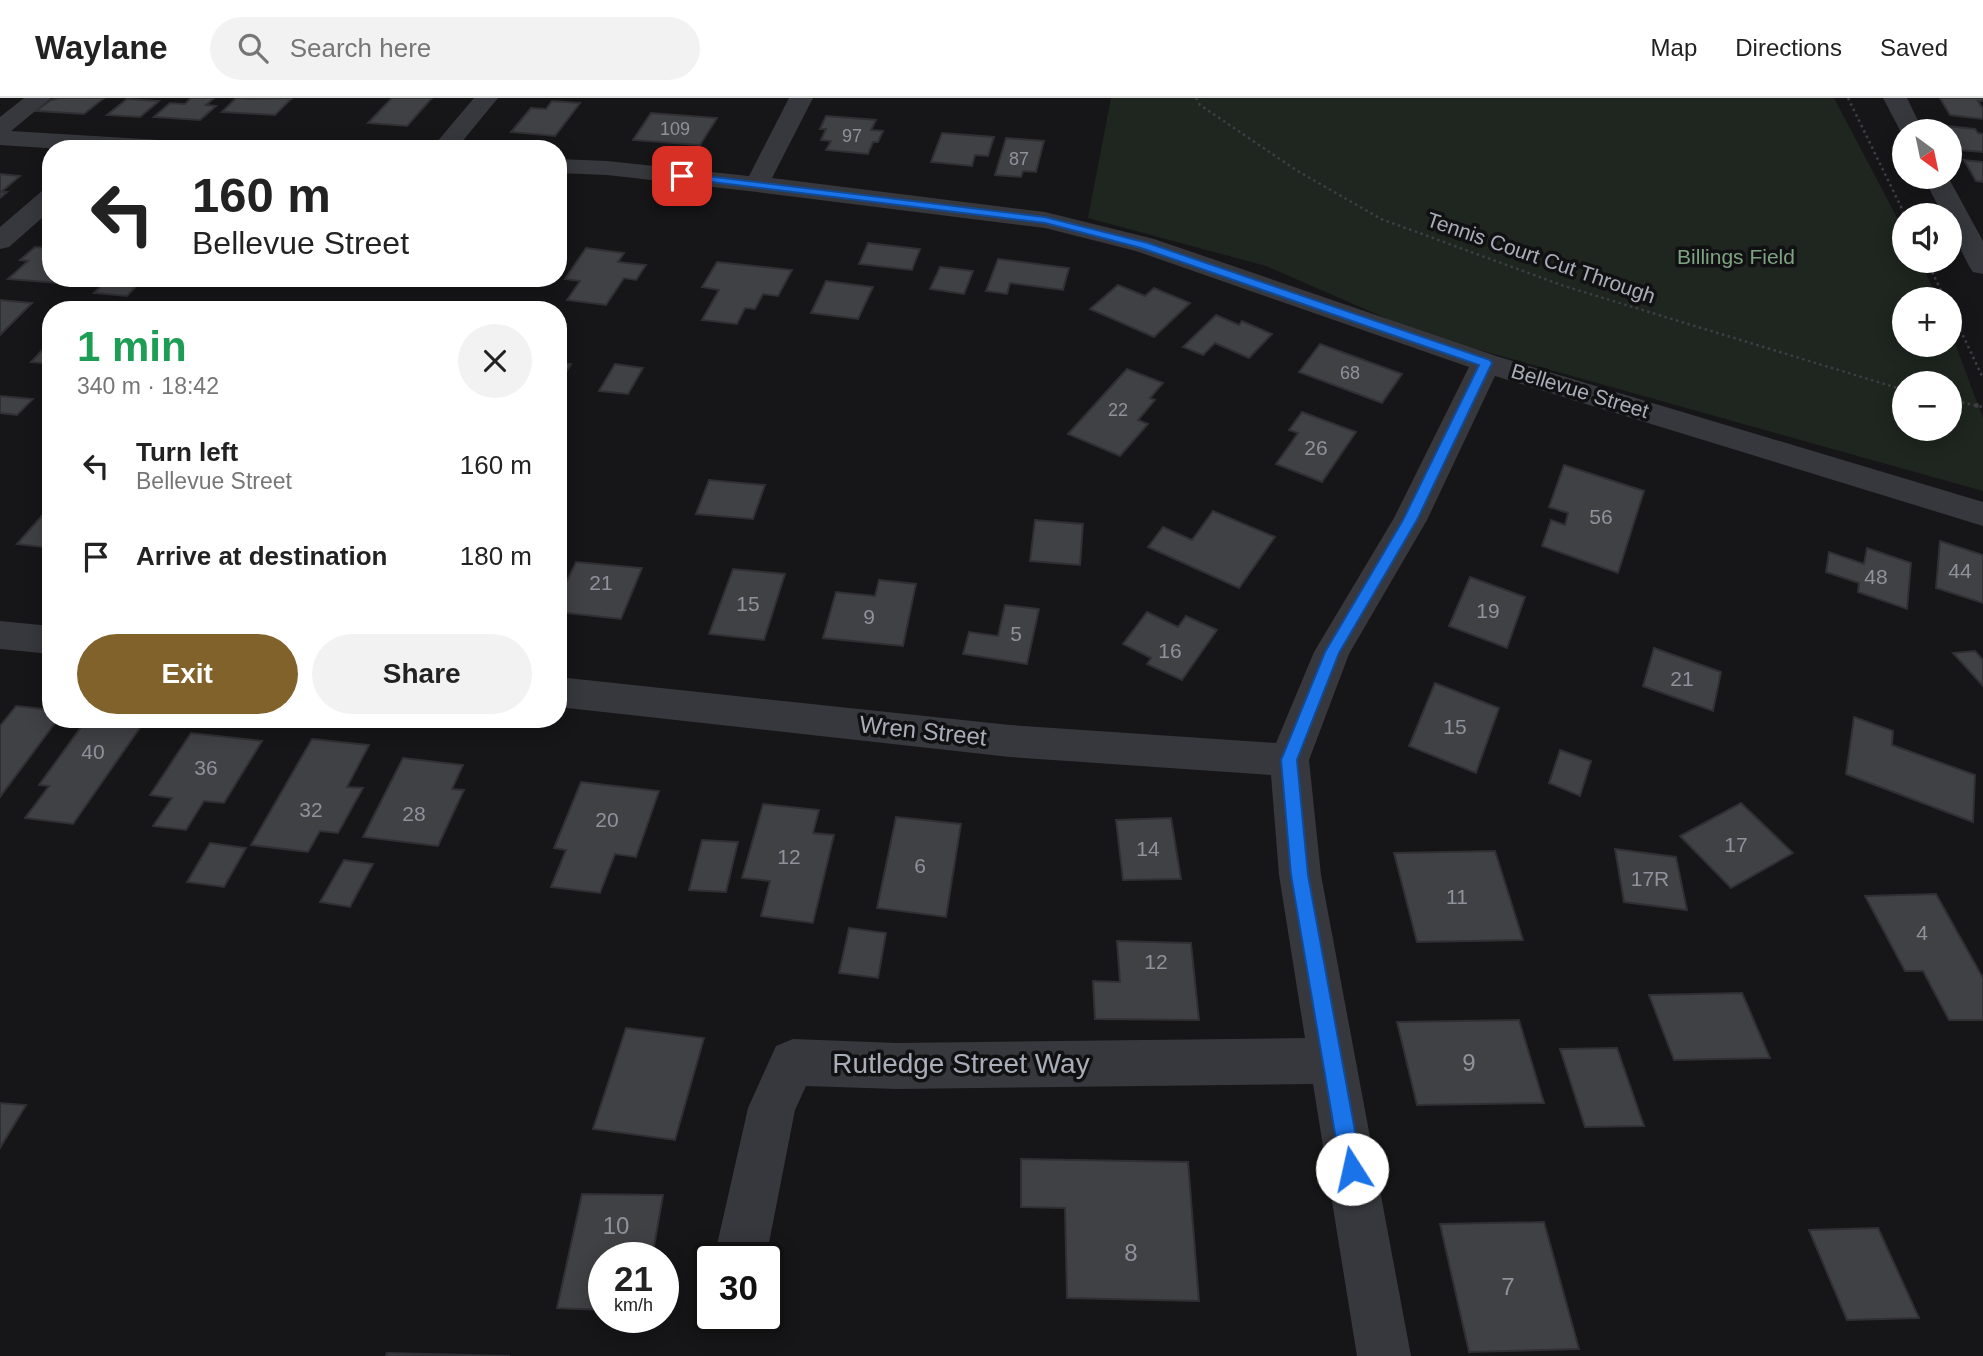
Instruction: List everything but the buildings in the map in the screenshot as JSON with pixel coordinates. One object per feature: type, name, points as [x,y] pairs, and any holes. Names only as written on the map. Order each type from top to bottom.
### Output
[{"type":"street","points":[[0,128],[39,98]]},
{"type":"street","points":[[451,140],[486,98]]},
{"type":"street","points":[[757,184],[800,98]]},
{"type":"street","points":[[1895,98],[1905,119]]},
{"type":"street","points":[[0,138],[42,142]]},
{"type":"street","name":"Bellevue Street","points":[[567,166],[757,184],[1045,220],[1144,245],[1486,363],[1983,514]]},
{"type":"street","points":[[1941,189],[1983,266]]},
{"type":"street","points":[[0,241],[42,204]]},
{"type":"street","points":[[1384,1356],[1300,875],[1289,760],[1332,652],[1410,520],[1486,363]]},
{"type":"street","points":[[0,635],[42,639]]},
{"type":"street","name":"Wren Street","points":[[567,693],[1010,741],[1289,760]]},
{"type":"street","name":"Rutledge Street Way","points":[[743,1242],[772,1108],[793,1062],[897,1066],[1333,1062]]},
{"type":"path","name":"Tennis Court Cut Through","points":[[1196,98],[1200,105],[1296,170],[1381,219],[1564,285],[1892,386]]},
{"type":"path","points":[[1848,98],[1899,203]]},
{"type":"path","points":[[1962,333],[1983,378]]},
{"type":"path","points":[[1962,403],[1983,407]]},
{"type":"green space","name":"Billings Field","points":[[1111,98],[1834,98],[1892,208],[1892,273],[1926,273],[1932,287],[1892,287],[1892,357],[1960,357],[1983,418],[1983,491],[1422,334],[1266,266],[1088,218]]},
{"type":"route","points":[[682,176],[1045,220],[1144,245],[1486,363],[1410,520],[1332,652],[1289,760],[1300,875],[1352,1169]]}]
